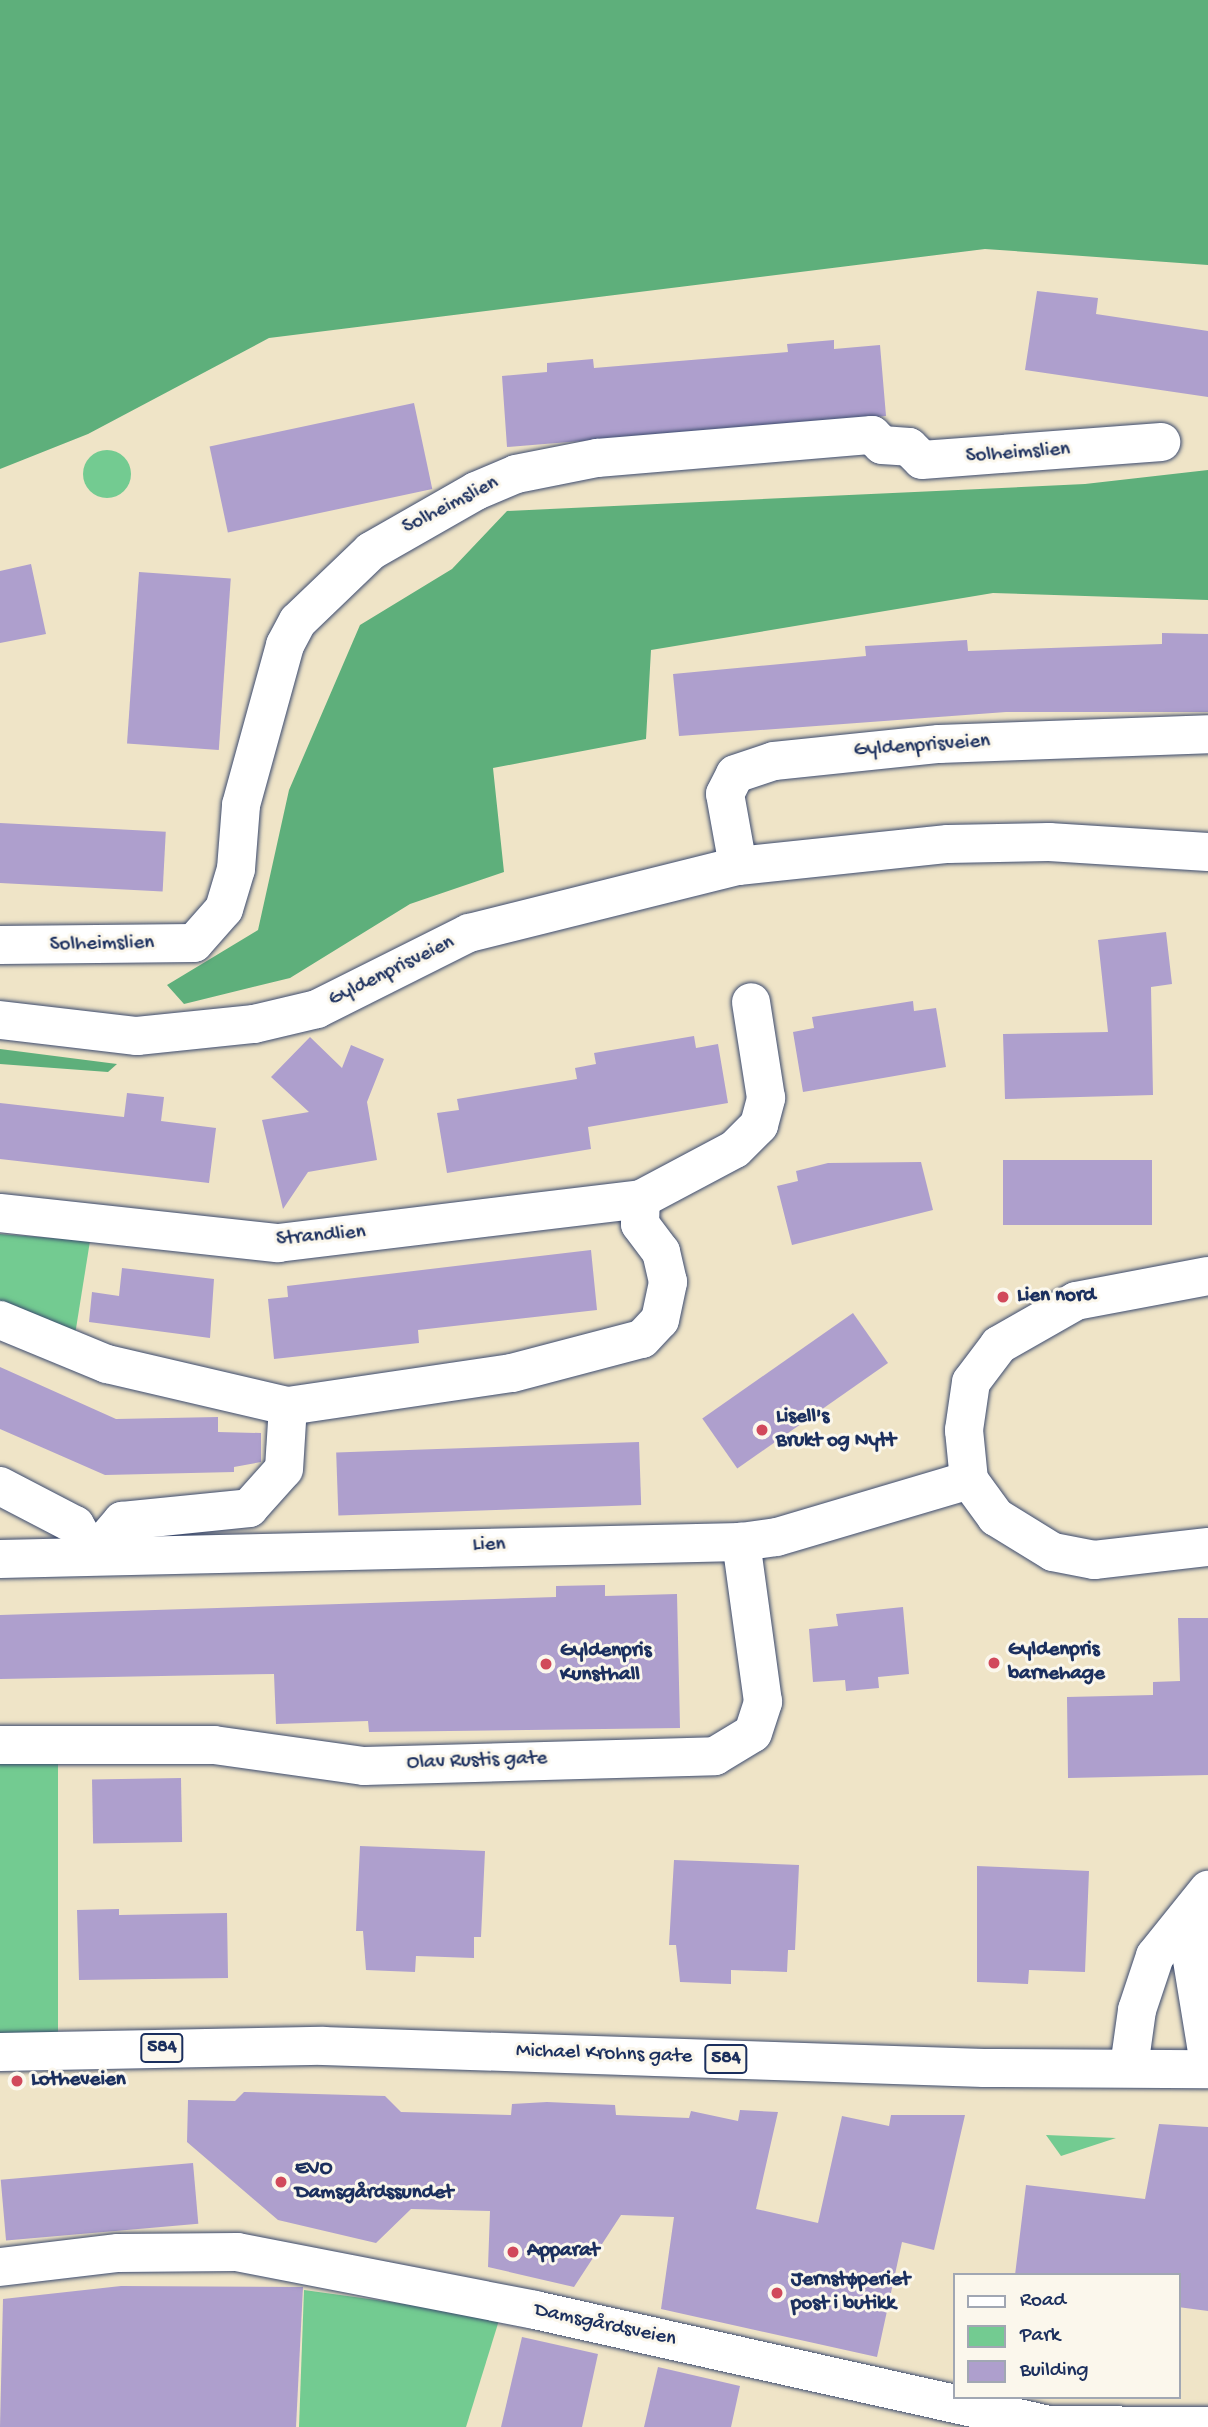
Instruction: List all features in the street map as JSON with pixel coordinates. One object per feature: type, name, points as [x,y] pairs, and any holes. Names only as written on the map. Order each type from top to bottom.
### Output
[{"type":"street","name":"Solheimslien","points":[[0,945],[194,943],[224,909],[236,869],[241,805],[285,645],[298,621],[371,551],[476,491],[516,474],[597,458],[872,435],[883,445],[909,446],[922,460],[1161,442]]},
{"type":"street","name":"Gyldenprisveien","points":[[738,866],[724,794],[735,774],[774,761],[939,744],[1208,734]]},
{"type":"street","name":"Gyldenprisveien","points":[[0,1020],[137,1037],[254,1024],[317,1009],[469,933],[738,866],[948,844],[1063,842],[1208,852]]},
{"type":"street","name":"Strandlien","points":[[0,1213],[278,1243],[641,1199],[736,1149],[759,1125],[766,1097],[751,1002]]},
{"type":"street","points":[[0,1320],[107,1364],[288,1406],[512,1373],[642,1339],[660,1320],[668,1282],[661,1252],[639,1224],[641,1199]]},
{"type":"street","points":[[1208,1276],[1076,1301],[999,1345],[971,1382],[964,1430],[969,1480],[996,1517],[1053,1552],[1094,1560],[1208,1547]]},
{"type":"street","points":[[0,1486],[75,1525],[93,1555],[122,1521],[249,1508],[284,1469],[288,1406]]},
{"type":"street","name":"Lien","points":[[0,1559],[741,1542],[789,1534],[969,1480]]},
{"type":"street","name":"Olav Rustis gate","points":[[0,1745],[214,1745],[364,1766],[715,1756],[753,1733],[763,1702],[741,1542]]},
{"type":"street","points":[[1201,1902],[1191,1954],[1208,2058]]},
{"type":"street","points":[[1129,2067],[1137,2010],[1155,1956],[1201,1902]]},
{"type":"street","name":"Michael Krohns gate","points":[[0,2052],[323,2046],[1208,2068]]},
{"type":"street","name":"Damsgårdsveien","points":[[0,2267],[118,2253],[237,2252],[535,2310],[1049,2425],[1208,2426]]},
{"type":"green space","points":[[0,0],[1208,0],[1208,265],[985,249],[269,338],[88,434],[0,469]]},
{"type":"green space","points":[[107,450],[124,457],[131,474],[124,491],[107,498],[90,491],[83,474],[90,457]]},
{"type":"green space","points":[[1208,470],[1208,600],[993,593],[651,650],[646,739],[493,768],[504,872],[410,904],[290,978],[184,1004],[167,985],[258,930],[289,790],[360,625],[452,569],[507,511],[1085,484]]},
{"type":"green space","points":[[0,1049],[117,1064],[108,1072],[0,1064]]},
{"type":"green space","points":[[0,1234],[90,1241],[74,1341],[0,1307]]},
{"type":"green space","points":[[0,1745],[58,1745],[58,2051],[0,2051]]},
{"type":"green space","points":[[1046,2135],[1116,2138],[1061,2156]]},
{"type":"green space","points":[[304,2290],[500,2317],[466,2427],[299,2427]]},
{"type":"building","points":[[1037,291],[1098,298],[1096,314],[1208,331],[1208,397],[1025,370]]},
{"type":"building","points":[[834,340],[834,349],[880,345],[886,416],[507,447],[502,376],[547,372],[547,363],[593,359],[594,368],[788,352],[787,344]]},
{"type":"building","points":[[414,403],[432,489],[228,533],[210,446]]},
{"type":"building","points":[[31,564],[46,634],[0,643],[0,571]]},
{"type":"building","points":[[139,572],[231,578],[219,750],[127,744]]},
{"type":"building","points":[[1162,633],[1208,634],[1208,712],[1006,712],[679,736],[673,674],[866,656],[865,646],[967,640],[968,651],[1162,644]]},
{"type":"building","points":[[0,823],[166,832],[163,892],[0,883]]},
{"type":"building","points":[[1166,932],[1172,984],[1151,987],[1153,1095],[1005,1099],[1003,1034],[1108,1032],[1098,940]]},
{"type":"building","points":[[913,1001],[914,1011],[936,1008],[946,1067],[803,1092],[793,1032],[814,1028],[812,1017]]},
{"type":"building","points":[[694,1036],[696,1048],[718,1044],[728,1103],[588,1127],[591,1149],[447,1173],[437,1113],[459,1110],[457,1099],[577,1079],[575,1068],[596,1064],[594,1053]]},
{"type":"building","points":[[310,1037],[342,1068],[351,1045],[384,1059],[367,1102],[377,1160],[308,1172],[283,1209],[262,1120],[309,1112],[271,1077]]},
{"type":"building","points":[[127,1093],[164,1097],[161,1121],[216,1128],[209,1183],[0,1159],[0,1103],[124,1117]]},
{"type":"building","points":[[1003,1160],[1152,1160],[1152,1225],[1003,1225]]},
{"type":"building","points":[[921,1162],[933,1210],[792,1245],[777,1186],[798,1181],[796,1171],[828,1163]]},
{"type":"building","points":[[591,1250],[597,1310],[418,1330],[419,1343],[274,1359],[268,1299],[288,1297],[287,1286]]},
{"type":"building","points":[[122,1268],[214,1279],[210,1338],[89,1322],[92,1292],[119,1296]]},
{"type":"building","points":[[853,1313],[888,1363],[737,1469],[702,1419]]},
{"type":"building","points":[[0,1367],[116,1419],[218,1417],[218,1432],[261,1433],[261,1462],[234,1467],[234,1472],[105,1475],[0,1429]]},
{"type":"building","points":[[639,1442],[641,1505],[338,1516],[336,1453]]},
{"type":"building","points":[[605,1585],[605,1596],[677,1594],[680,1728],[369,1732],[368,1721],[276,1724],[274,1674],[0,1679],[0,1615],[556,1597],[556,1586]]},
{"type":"building","points":[[903,1607],[909,1674],[878,1677],[879,1688],[846,1691],[845,1680],[813,1682],[809,1629],[838,1626],[836,1614]]},
{"type":"building","points":[[1178,1618],[1208,1618],[1208,1775],[1068,1778],[1067,1697],[1153,1695],[1153,1682],[1180,1681]]},
{"type":"building","points":[[181,1778],[182,1842],[93,1844],[92,1780]]},
{"type":"building","points":[[360,1846],[485,1851],[481,1937],[474,1937],[474,1958],[416,1956],[415,1972],[366,1970],[363,1931],[356,1931]]},
{"type":"building","points":[[674,1860],[799,1865],[795,1950],[788,1950],[787,1972],[731,1970],[731,1984],[680,1982],[676,1945],[669,1945]]},
{"type":"building","points":[[977,1866],[1089,1871],[1085,1972],[1029,1970],[1028,1984],[977,1982]]},
{"type":"building","points":[[119,1909],[119,1915],[227,1913],[228,1978],[79,1980],[77,1910]]},
{"type":"building","points":[[244,2092],[385,2096],[401,2112],[511,2115],[512,2104],[547,2102],[615,2105],[616,2115],[689,2118],[691,2111],[738,2121],[740,2110],[778,2112],[756,2209],[818,2223],[842,2116],[889,2126],[891,2115],[965,2115],[934,2250],[902,2242],[877,2357],[661,2309],[674,2217],[621,2215],[574,2287],[488,2267],[490,2211],[411,2209],[376,2243],[278,2220],[187,2142],[188,2100],[235,2101]]},
{"type":"building","points":[[1159,2124],[1208,2127],[1208,2311],[1180,2307],[1180,2273],[1015,2273],[1026,2185],[1145,2199]]},
{"type":"building","points":[[193,2163],[198,2224],[6,2241],[1,2180]]},
{"type":"building","points":[[121,2286],[303,2287],[296,2427],[0,2427],[3,2299]]},
{"type":"building","points":[[522,2337],[598,2354],[582,2427],[501,2427]]},
{"type":"building","points":[[658,2367],[740,2386],[731,2427],[644,2427]]},
{"type":"place","name":"Lien nord","points":[[1003,1297]]},
{"type":"place","name":"Lisell's Brukt og Nytt","points":[[762,1430]]},
{"type":"place","name":"Gyldenpris barnehage","points":[[994,1663]]},
{"type":"place","name":"Gyldenpris Kunsthall","points":[[546,1664]]},
{"type":"place","name":"Lotheveien","points":[[17,2081]]},
{"type":"place","name":"EVO Damsgårdssundet","points":[[281,2182]]},
{"type":"place","name":"Apparat","points":[[513,2252]]},
{"type":"place","name":"Jernstøperiet post i butikk","points":[[777,2293]]}]
